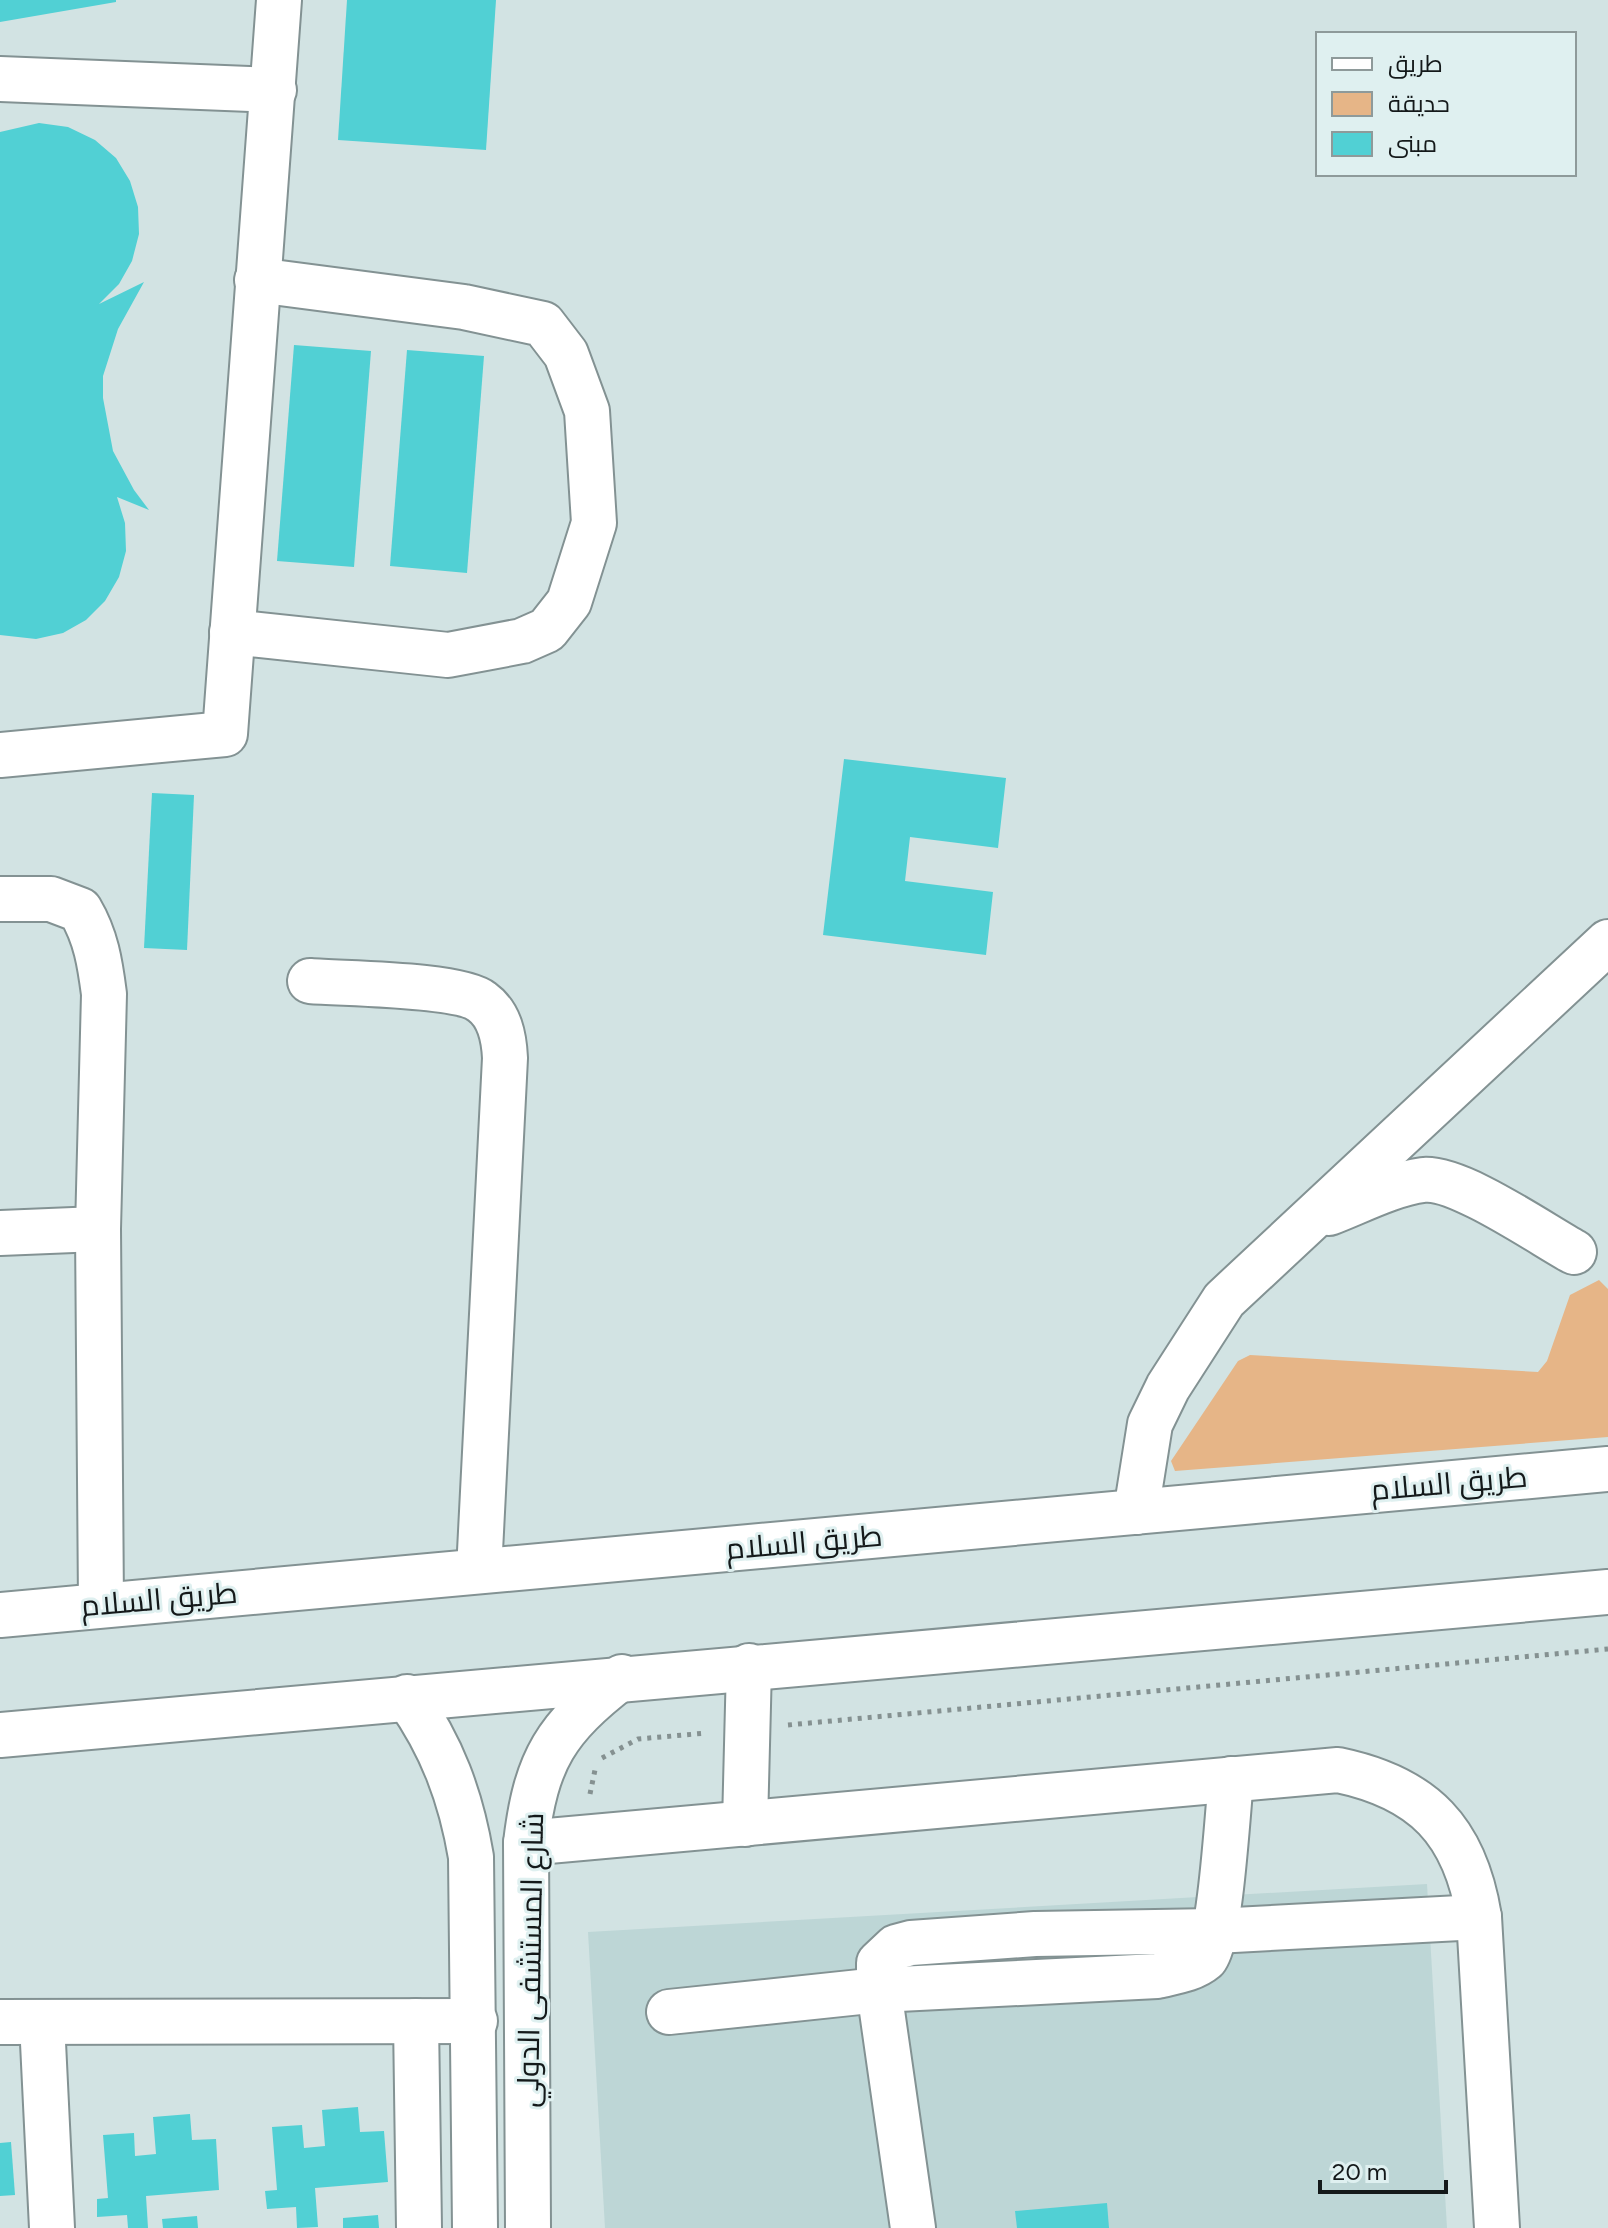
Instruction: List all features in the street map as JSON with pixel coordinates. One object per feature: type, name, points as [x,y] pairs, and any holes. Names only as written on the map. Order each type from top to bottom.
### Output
[{"type":"main road","points":[[0,755],[225,734],[279,0]]},
{"type":"main road","points":[[0,79],[274,90]]},
{"type":"main road","points":[[232,632],[448,655],[522,641],[547,630],[569,602],[594,523],[587,411],[566,354],[543,324],[464,307],[257,280]]},
{"type":"main road","points":[[0,899],[51,899],[80,910],[97,947],[104,994],[98,1229],[101,1604]]},
{"type":"main road","points":[[1136,1512],[1150,1424],[1168,1387],[1224,1300],[1608,942]]},
{"type":"main road","points":[[310,981],[469,995],[494,1013],[501,1027],[505,1058],[479,1571]]},
{"type":"main road","points":[[1311,1219],[1407,1185],[1434,1180],[1460,1188],[1574,1252]]},
{"type":"main road","points":[[0,1233],[98,1229]]},
{"type":"main road","name":"طريق السلام","points":[[0,1615],[1608,1469]]},
{"type":"main road","points":[[1,1734],[1608,1592]]},
{"type":"main road","points":[[745,1824],[749,1666]]},
{"type":"main road","name":"شارع المستشفى الدولي","points":[[528,2228],[526,1843],[540,1768],[563,1731],[591,1701],[622,1677]]},
{"type":"main road","name":"شارع المستشفى الدولي","points":[[407,1697],[430,1730],[464,1812],[471,1857],[475,2228]]},
{"type":"main road","points":[[526,1843],[1338,1770],[1375,1778],[1407,1793],[1436,1817],[1458,1847],[1473,1880],[1479,1917],[1497,2228]]},
{"type":"main road","points":[[669,2012],[879,1990],[1157,1976],[1182,1970],[1208,1957],[1215,1931],[1231,1779]]},
{"type":"main road","points":[[1215,1931],[1479,1917]]},
{"type":"main road","points":[[879,1990],[913,2228]]},
{"type":"main road","points":[[416,2021],[419,2228]]},
{"type":"main road","points":[[52,2228],[21,2022],[475,2021]]},
{"type":"path","points":[[582,1838],[597,1761],[638,1739],[1608,1649]]},
{"type":"shaded area","points":[[1427,1884],[1447,2228],[605,2228],[588,1932]]},
{"type":"green space","points":[[1599,1280],[1608,1289],[1608,1437],[1175,1471],[1171,1461],[1238,1361],[1250,1355],[1538,1372],[1547,1361],[1570,1295]]},
{"type":"building","points":[[0,0],[116,0],[116,2],[0,22]]},
{"type":"building","points":[[347,0],[496,0],[486,150],[338,140]]},
{"type":"building","points":[[39,123],[68,127],[95,140],[116,158],[130,181],[138,207],[139,234],[132,261],[119,284],[99,304],[144,282],[118,329],[103,376],[103,398],[113,451],[149,510],[117,497],[125,523],[126,551],[119,577],[105,601],[86,620],[63,633],[36,639],[0,635],[0,132]]},
{"type":"building","points":[[294,345],[371,351],[354,567],[277,561]]},
{"type":"building","points":[[407,350],[484,356],[467,573],[390,566]]},
{"type":"building","points":[[844,759],[1006,778],[998,848],[910,837],[905,881],[993,892],[986,955],[823,935]]},
{"type":"building","points":[[152,793],[194,795],[187,950],[144,948]]},
{"type":"building","points":[[358,2107],[360,2132],[384,2131],[388,2182],[315,2188],[318,2227],[297,2228],[296,2207],[267,2209],[265,2191],[277,2190],[272,2127],[302,2125],[304,2148],[325,2146],[322,2110]]},
{"type":"building","points":[[190,2114],[192,2140],[216,2139],[219,2190],[146,2196],[148,2228],[128,2228],[127,2215],[97,2217],[97,2199],[108,2198],[103,2135],[134,2133],[135,2156],[156,2154],[153,2117]]},
{"type":"building","points":[[11,2142],[15,2195],[0,2196],[0,2143]]},
{"type":"building","points":[[1107,2203],[1109,2228],[1017,2228],[1015,2211]]},
{"type":"building","points":[[378,2215],[379,2228],[343,2228],[343,2218]]},
{"type":"building","points":[[197,2216],[198,2228],[163,2228],[162,2219]]}]
